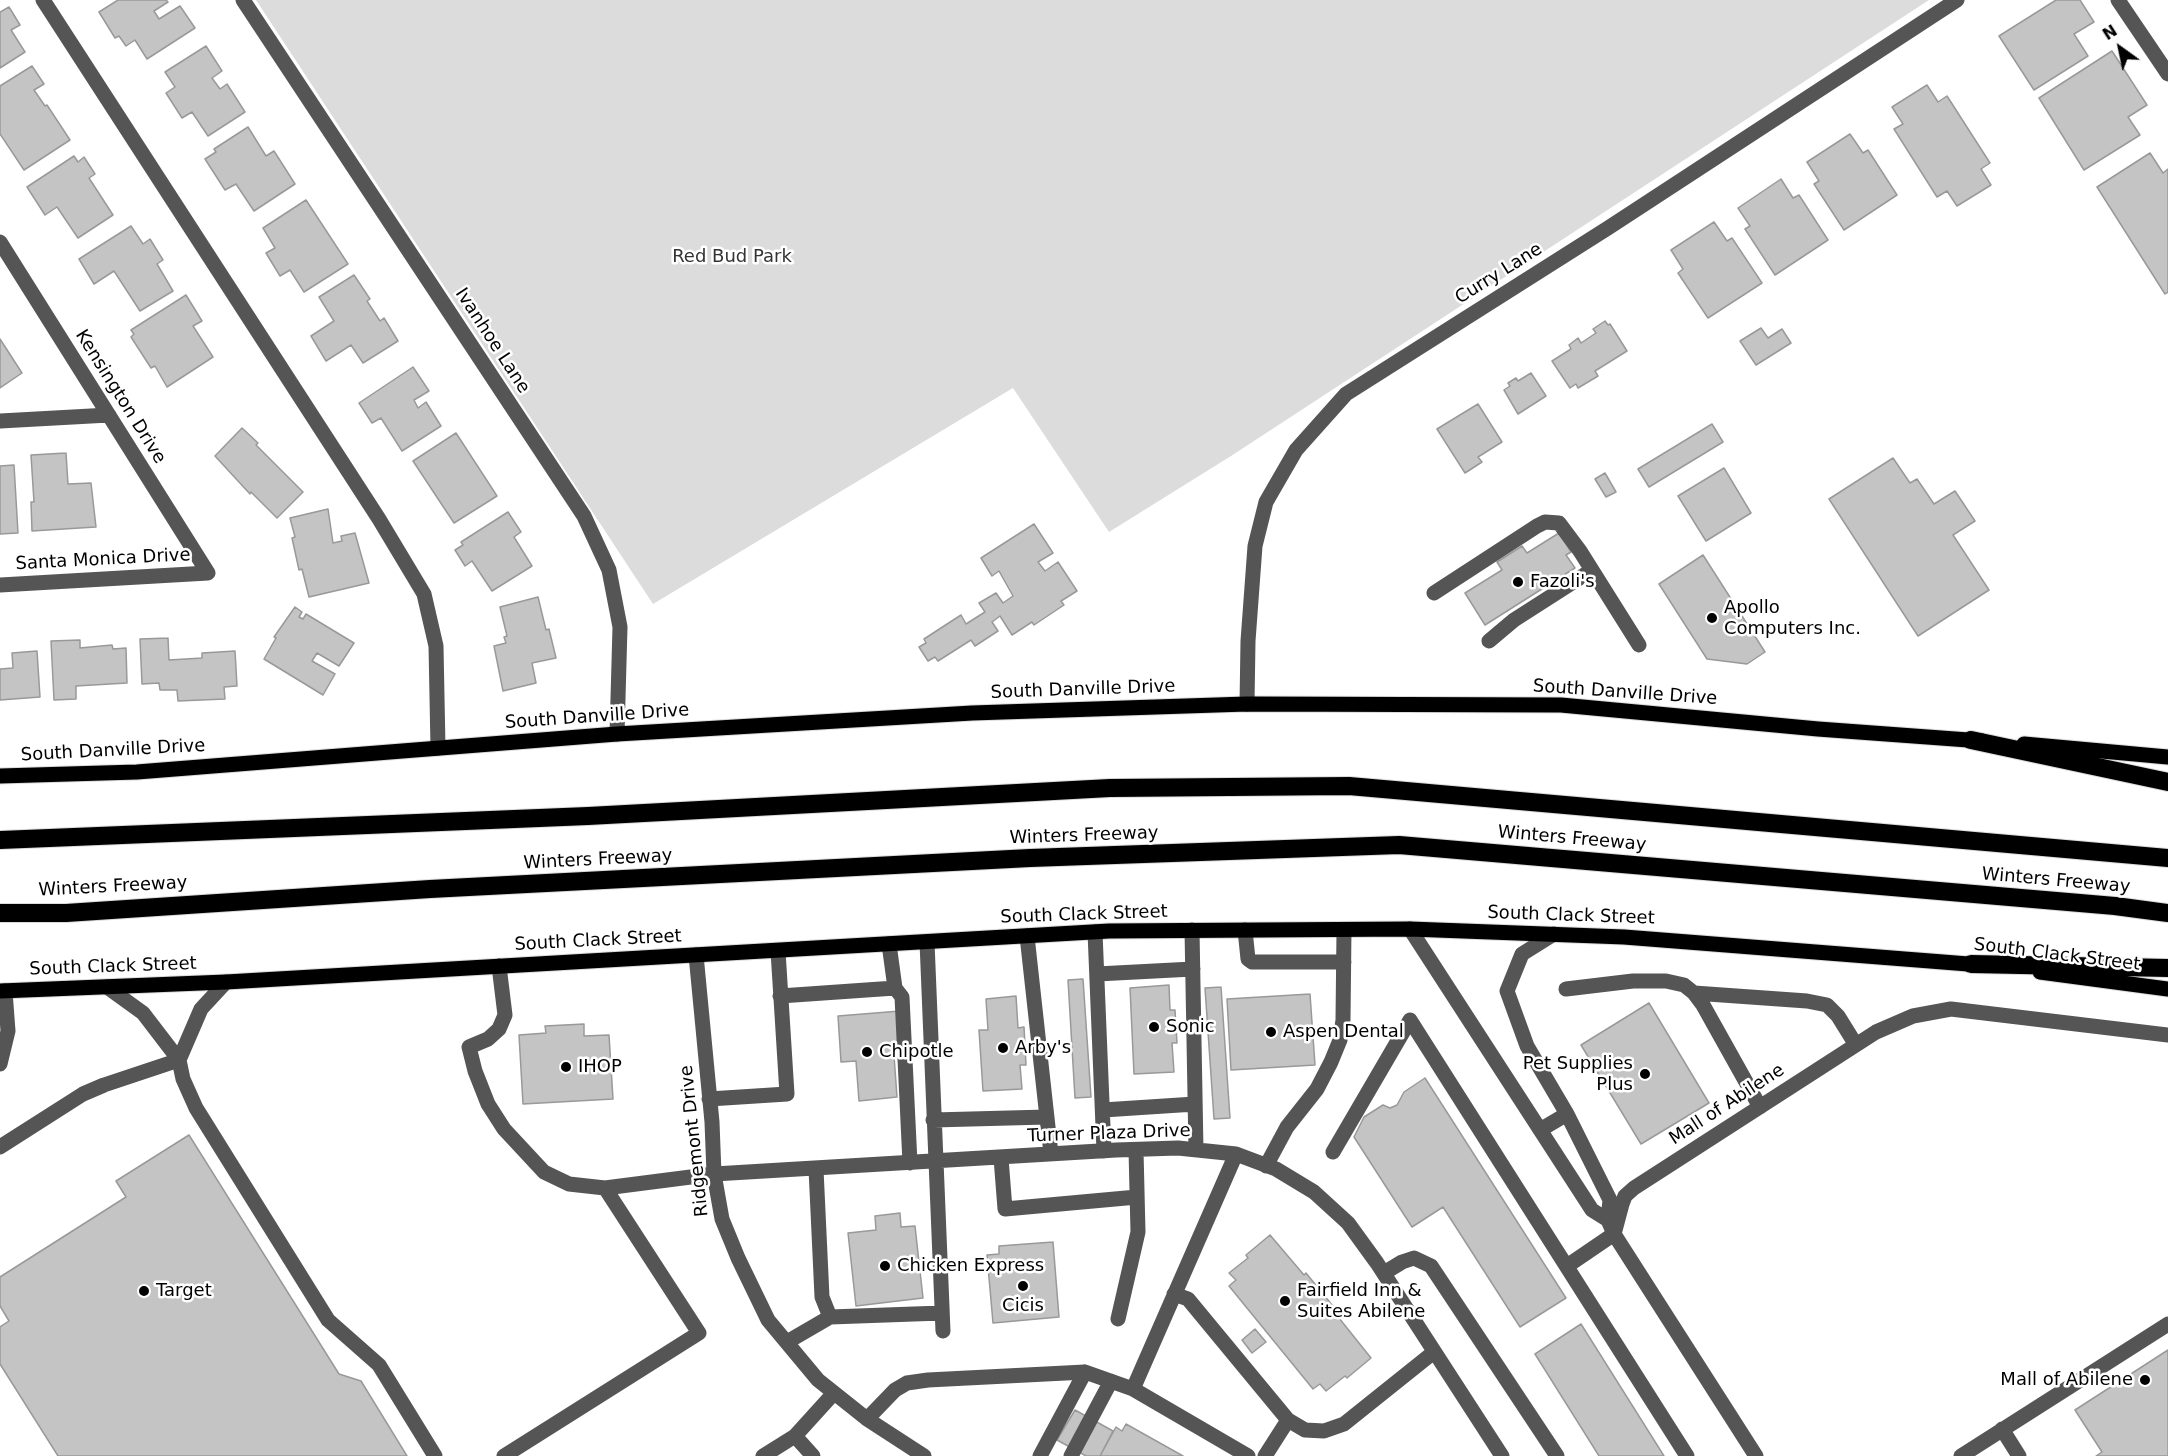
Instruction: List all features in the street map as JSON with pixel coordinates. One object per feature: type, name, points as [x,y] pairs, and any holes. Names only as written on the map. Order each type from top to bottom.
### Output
[{"type":"highway","points":[[1971,740],[2168,782]]},
{"type":"highway","name":"Winters Freeway","points":[[0,840],[576,816],[1110,788],[1349,786],[2168,858]]},
{"type":"highway","name":"Winters Freeway","points":[[0,913],[66,912],[430,889],[1030,858],[1399,845],[2115,906],[2168,913]]},
{"type":"highway","points":[[1971,964],[2168,968]]},
{"type":"main road","name":"South Danville Drive","points":[[0,776],[137,772],[617,734],[972,713],[1247,704],[1561,705],[2168,758]]},
{"type":"main road","name":"South Clack Street","points":[[3,991],[226,982],[1095,932],[1410,929],[1624,937],[1971,964],[2168,989]]},
{"type":"street","points":[[43,0],[379,519],[424,594],[436,646],[438,748]]},
{"type":"street","name":"Ivanhoe Lane","points":[[243,0],[584,516],[609,570],[620,627],[617,734]]},
{"type":"street","name":"Curry Lane","points":[[1247,704],[1248,641],[1255,546],[1266,502],[1296,450],[1346,394],[1608,228],[1957,0]]},
{"type":"street","points":[[2118,0],[2168,74]]},
{"type":"street","name":"Kensington Drive","points":[[0,242],[208,573]]},
{"type":"street","points":[[0,421],[109,416]]},
{"type":"street","points":[[1434,592],[1545,522],[1559,523],[1564,527],[1639,645]]},
{"type":"street","points":[[1489,641],[1514,620],[1592,570]]},
{"type":"street","name":"Santa Monica Drive","points":[[0,585],[208,573]]},
{"type":"street","points":[[1410,929],[1592,1210],[1611,1227],[1756,1456]]},
{"type":"street","points":[[1192,930],[1196,1150]]},
{"type":"street","points":[[1245,930],[1248,959],[1252,962],[1344,962]]},
{"type":"street","points":[[1266,1166],[1287,1127],[1317,1089],[1340,1040],[1343,1020],[1344,930]]},
{"type":"street","points":[[1095,932],[1104,1151]]},
{"type":"street","points":[[1554,934],[1522,954],[1507,991],[1527,1046],[1567,1114],[1610,1200],[1611,1227]]},
{"type":"street","points":[[1027,936],[1051,1154]]},
{"type":"street","points":[[927,942],[943,1332]]},
{"type":"street","points":[[889,944],[895,988],[902,997],[910,1163]]},
{"type":"street","points":[[709,1099],[787,1094],[778,951]]},
{"type":"street","name":"Ridgemont Drive","points":[[696,955],[714,1174],[722,1219],[738,1258],[768,1320],[818,1380],[867,1419],[924,1456]]},
{"type":"street","name":"Turner Plaza Drive","points":[[500,966],[505,1015],[499,1029],[488,1039],[469,1047],[474,1071],[488,1104],[506,1131],[544,1172],[569,1184],[605,1188],[714,1174],[1104,1151],[1178,1148],[1236,1154],[1266,1166],[1314,1192],[1348,1223],[1384,1273],[1503,1456]]},
{"type":"street","points":[[1097,974],[1193,969]]},
{"type":"street","points":[[1566,989],[1633,981],[1666,981],[1684,984],[1694,993],[1760,1107]]},
{"type":"street","points":[[0,1147],[83,1094],[180,1059],[201,1009],[226,982]]},
{"type":"street","points":[[107,987],[143,1013],[180,1059],[183,1079],[196,1108],[331,1323],[379,1365],[435,1456]]},
{"type":"street","points":[[780,996],[895,988]]},
{"type":"street","points":[[0,1064],[8,1031],[3,991]]},
{"type":"street","points":[[1694,993],[1807,1001],[1827,1005],[1838,1016],[1857,1045]]},
{"type":"street","name":"Mall of Abilene","points":[[1611,1227],[1625,1196],[1634,1188],[1876,1032],[1913,1016],[1951,1009],[2168,1035]]},
{"type":"street","points":[[1333,1152],[1410,1020],[1687,1456]]},
{"type":"street","points":[[1103,1110],[1195,1104]]},
{"type":"street","points":[[1540,1130],[1567,1114]]},
{"type":"street","points":[[933,1120],[1047,1117]]},
{"type":"street","points":[[1118,1319],[1138,1232],[1136,1150]]},
{"type":"street","points":[[1133,1389],[1236,1154]]},
{"type":"street","points":[[1001,1158],[1005,1209],[1137,1197]]},
{"type":"street","points":[[816,1169],[822,1297],[830,1317]]},
{"type":"street","points":[[504,1456],[699,1333],[605,1188]]},
{"type":"street","points":[[1567,1266],[1611,1227]]},
{"type":"street","points":[[1384,1273],[1414,1258],[1431,1266],[1440,1276],[1557,1456]]},
{"type":"street","points":[[1174,1294],[1188,1299],[1288,1420],[1305,1430],[1324,1431],[1344,1425],[1434,1352]]},
{"type":"street","points":[[787,1342],[830,1317],[942,1313]]},
{"type":"street","points":[[1961,1456],[2168,1324]]},
{"type":"street","points":[[867,1419],[895,1390],[907,1383],[1085,1372],[1133,1389],[1248,1456]]},
{"type":"street","points":[[1040,1456],[1085,1372]]},
{"type":"street","points":[[1071,1456],[1111,1381]]},
{"type":"street","points":[[764,1456],[795,1436],[834,1393]]},
{"type":"street","points":[[1265,1456],[1288,1420]]},
{"type":"street","points":[[2002,1429],[2019,1456]]},
{"type":"street","points":[[795,1436],[813,1456]]},
{"type":"green space","name":"Red Bud Park","points":[[256,0],[1929,0],[1231,456],[1109,532],[1013,388],[653,604]]},
{"type":"building","points":[[118,0],[166,0],[168,2],[154,11],[159,19],[180,6],[195,28],[147,59],[135,40],[126,46],[119,36],[115,38],[99,12]]},
{"type":"building","points":[[2056,0],[2080,0],[2094,22],[2074,34],[2088,56],[2034,90],[1999,36]]},
{"type":"building","points":[[9,7],[20,25],[11,30],[25,52],[0,68],[0,12]]},
{"type":"building","points":[[206,46],[222,71],[212,78],[220,89],[227,84],[245,112],[208,136],[192,112],[182,118],[166,93],[175,87],[165,72]]},
{"type":"building","points":[[2112,51],[2147,105],[2128,117],[2140,135],[2084,170],[2039,98]]},
{"type":"building","points":[[32,66],[44,84],[34,90],[70,140],[24,170],[0,134],[0,86]]},
{"type":"building","points":[[1927,85],[1938,102],[1947,96],[1990,163],[1981,169],[1991,185],[1957,206],[1947,191],[1937,197],[1894,129],[1903,124],[1892,107]]},
{"type":"building","points":[[248,127],[266,156],[274,151],[295,184],[254,211],[236,184],[225,190],[205,159],[216,152],[214,149]]},
{"type":"building","points":[[1850,134],[1863,153],[1868,150],[1897,195],[1844,230],[1814,184],[1819,181],[1807,162]]},
{"type":"building","points":[[2150,153],[2163,173],[2168,169],[2168,292],[2165,294],[2097,187]]},
{"type":"building","points":[[74,156],[78,162],[84,157],[95,174],[89,178],[113,215],[78,238],[57,207],[45,215],[27,187]]},
{"type":"building","points":[[1781,179],[1793,198],[1799,195],[1828,240],[1775,275],[1745,229],[1750,226],[1738,208]]},
{"type":"building","points":[[306,200],[348,264],[304,292],[290,270],[280,276],[266,253],[275,248],[263,228]]},
{"type":"building","points":[[1714,222],[1727,241],[1732,238],[1762,283],[1708,318],[1678,273],[1683,269],[1671,250]]},
{"type":"building","points":[[131,226],[143,244],[150,239],[163,260],[157,264],[173,291],[140,311],[114,271],[94,284],[79,259]]},
{"type":"building","points":[[354,275],[370,299],[367,301],[380,321],[384,318],[398,341],[363,363],[351,345],[326,361],[311,336],[334,321],[319,297]]},
{"type":"building","points":[[186,295],[202,321],[193,326],[213,357],[167,387],[155,366],[151,368],[131,337],[134,334],[131,330]]},
{"type":"building","points":[[1605,321],[1608,325],[1610,324],[1627,351],[1595,371],[1598,376],[1578,388],[1576,384],[1570,388],[1552,361],[1571,349],[1569,345],[1578,338],[1581,343],[1596,333],[1593,329]]},
{"type":"building","points":[[1761,328],[1768,338],[1782,329],[1791,343],[1756,365],[1740,341]]},
{"type":"building","points":[[0,339],[22,373],[0,388]]},
{"type":"building","points":[[413,367],[429,391],[414,400],[418,408],[426,402],[441,426],[402,451],[381,418],[372,423],[359,403]]},
{"type":"building","points":[[1531,373],[1546,396],[1518,414],[1504,390],[1510,386],[1508,383],[1516,378],[1518,381]]},
{"type":"building","points":[[1478,404],[1502,442],[1478,457],[1482,462],[1465,473],[1437,429]]},
{"type":"building","points":[[1712,424],[1723,442],[1649,487],[1638,469]]},
{"type":"building","points":[[242,428],[303,492],[277,518],[251,492],[250,494],[215,456]]},
{"type":"building","points":[[456,433],[497,496],[454,523],[413,461]]},
{"type":"building","points":[[66,453],[68,484],[91,483],[96,527],[32,531],[31,502],[34,502],[31,455]]},
{"type":"building","points":[[1893,458],[1910,483],[1917,479],[1934,504],[1955,491],[1975,521],[1953,535],[1989,590],[1918,636],[1829,499]]},
{"type":"building","points":[[14,465],[18,533],[0,534],[0,466]]},
{"type":"building","points":[[1724,468],[1751,513],[1706,541],[1678,496]]},
{"type":"building","points":[[1605,473],[1616,492],[1606,497],[1595,479]]},
{"type":"building","points":[[328,509],[333,543],[342,541],[341,536],[355,533],[369,583],[309,597],[302,569],[299,570],[290,518]]},
{"type":"building","points":[[508,512],[521,532],[514,537],[532,566],[492,591],[472,561],[465,566],[455,550],[463,545],[461,542]]},
{"type":"building","points":[[1034,524],[1053,553],[1038,562],[1045,571],[1058,562],[1077,591],[1061,601],[1064,605],[1034,625],[1032,622],[1012,635],[1000,616],[992,622],[998,631],[975,646],[971,640],[938,661],[935,657],[928,661],[919,647],[926,643],[924,639],[961,615],[966,624],[985,612],[979,603],[996,593],[1003,603],[1013,596],[999,571],[992,576],[981,558]]},
{"type":"building","name":"Fazoli's","points":[[1559,533],[1571,552],[1566,555],[1575,568],[1485,625],[1465,593],[1502,570],[1497,562],[1522,546],[1527,553]]},
{"type":"building","name":"Apollo Computers Inc.","points":[[1703,555],[1765,652],[1747,664],[1707,659],[1659,584]]},
{"type":"building","points":[[538,597],[556,658],[532,663],[536,683],[503,691],[494,646],[506,643],[504,637],[507,636],[500,607]]},
{"type":"building","points":[[295,607],[302,612],[299,617],[303,619],[306,614],[354,643],[339,666],[317,653],[312,661],[335,674],[323,695],[264,659],[276,638],[274,637]]},
{"type":"building","points":[[168,638],[169,660],[202,658],[202,653],[235,651],[237,686],[224,687],[225,699],[178,701],[177,690],[160,690],[159,683],[142,684],[140,639]]},
{"type":"building","points":[[80,640],[80,648],[112,645],[113,649],[126,648],[127,683],[76,686],[76,699],[54,700],[51,641]]},
{"type":"building","points":[[37,651],[40,697],[0,700],[0,669],[13,668],[12,653]]},
{"type":"building","points":[[1083,979],[1091,1097],[1075,1098],[1068,980]]},
{"type":"building","name":"Sonic","points":[[1169,985],[1170,1010],[1175,1010],[1177,1043],[1172,1043],[1174,1072],[1134,1074],[1130,988]]},
{"type":"building","points":[[1221,987],[1230,1118],[1214,1119],[1205,988]]},
{"type":"building","name":"Aspen Dental","points":[[1310,994],[1315,1065],[1231,1070],[1227,999]]},
{"type":"building","name":"Arby's","points":[[1016,996],[1018,1028],[1024,1027],[1026,1065],[1020,1065],[1022,1089],[983,1091],[979,1030],[988,1030],[986,999]]},
{"type":"building","name":"Pet Supplies Plus","points":[[1649,1003],[1709,1103],[1641,1144],[1581,1045]]},
{"type":"building","name":"Chipotle","points":[[900,1011],[902,1042],[893,1042],[897,1097],[859,1101],[856,1061],[841,1062],[838,1016]]},
{"type":"building","name":"IHOP","points":[[584,1024],[584,1036],[609,1035],[613,1099],[523,1104],[519,1035],[546,1033],[545,1026]]},
{"type":"building","points":[[1425,1078],[1566,1298],[1520,1327],[1443,1207],[1412,1227],[1354,1137],[1364,1117],[1383,1105],[1390,1108],[1397,1105],[1404,1092]]},
{"type":"building","name":"Target","points":[[189,1135],[339,1374],[361,1381],[407,1456],[58,1456],[0,1364],[0,1327],[9,1321],[0,1306],[0,1277],[126,1197],[116,1181]]},
{"type":"building","name":"Chicken Express","points":[[900,1213],[901,1227],[915,1226],[923,1298],[856,1306],[848,1233],[876,1230],[875,1216]]},
{"type":"building","name":"Fairfield Inn & Suites Abilene","points":[[1270,1235],[1304,1275],[1306,1273],[1371,1358],[1347,1378],[1345,1376],[1326,1391],[1320,1384],[1313,1389],[1229,1286],[1236,1280],[1229,1273],[1248,1258],[1246,1255]]},
{"type":"building","name":"Cicis","points":[[1053,1242],[1059,1317],[993,1323],[987,1255],[999,1254],[999,1246]]},
{"type":"building","points":[[1581,1324],[1664,1456],[1599,1456],[1535,1354]]},
{"type":"building","points":[[1255,1329],[1266,1342],[1252,1353],[1242,1340]]},
{"type":"building","name":"Mall of Abilene","points":[[2168,1350],[2168,1456],[2096,1456],[2102,1452],[2075,1410]]},
{"type":"building","points":[[1075,1410],[1113,1431],[1100,1456],[1086,1456],[1057,1440]]},
{"type":"building","points":[[1126,1424],[1183,1456],[1100,1456],[1116,1427],[1122,1431]]},
{"type":"place","name":"Fazoli's","points":[[1518,582]]},
{"type":"place","name":"Apollo Computers Inc.","points":[[1712,618]]},
{"type":"place","name":"Sonic","points":[[1154,1027]]},
{"type":"place","name":"Aspen Dental","points":[[1271,1032]]},
{"type":"place","name":"Arby's","points":[[1003,1048]]},
{"type":"place","name":"Chipotle","points":[[867,1052]]},
{"type":"place","name":"IHOP","points":[[566,1067]]},
{"type":"place","name":"Pet Supplies Plus","points":[[1645,1074]]},
{"type":"place","name":"Chicken Express","points":[[885,1266]]},
{"type":"place","name":"Cicis","points":[[1023,1286]]},
{"type":"place","name":"Target","points":[[144,1291]]},
{"type":"place","name":"Fairfield Inn & Suites Abilene","points":[[1285,1301]]},
{"type":"place","name":"Mall of Abilene","points":[[2145,1380]]}]
